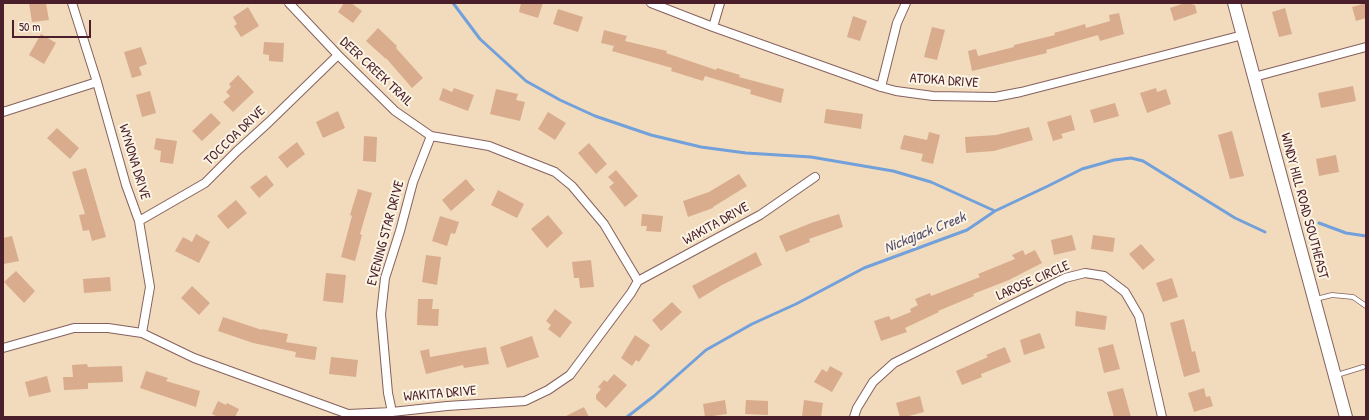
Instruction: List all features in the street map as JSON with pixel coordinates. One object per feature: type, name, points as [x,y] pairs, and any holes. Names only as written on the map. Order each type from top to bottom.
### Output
[{"type":"main road","name":"WINDY HILL ROAD SOUTHEAST","points":[[1234,3],[1346,417]]},
{"type":"street","name":"WYNONA DRIVE","points":[[72,3],[126,185],[139,220],[150,287],[142,333]]},
{"type":"street","name":"DEER CREEK TRAIL","points":[[289,3],[338,55],[395,111],[431,136],[489,146],[555,172],[572,186],[604,224],[638,281]]},
{"type":"street","name":"ATOKA DRIVE","points":[[650,3],[713,27],[896,91],[933,96],[995,97],[1021,92],[1243,34]]},
{"type":"street","points":[[713,27],[720,3]]},
{"type":"street","points":[[882,86],[897,23],[906,3]]},
{"type":"street","points":[[1254,77],[1366,48]]},
{"type":"street","name":"TOCCOA DRIVE","points":[[139,220],[205,183],[338,55]]},
{"type":"street","points":[[3,112],[96,82]]},
{"type":"street","name":"EVENING STAR DRIVE","points":[[392,412],[388,392],[381,314],[385,278],[414,182],[431,136]]},
{"type":"street","name":"WAKITA DRIVE","points":[[3,348],[74,328],[108,328],[142,333],[194,358],[348,414],[392,412],[447,406],[525,401],[548,390],[570,374],[638,281],[760,215],[815,177]]},
{"type":"street","name":"LAROSE CIRCLE","points":[[854,417],[857,408],[873,382],[894,363],[1065,278],[1085,273],[1104,276],[1125,292],[1139,316],[1162,417]]},
{"type":"lane","points":[[1314,300],[1332,295],[1353,296],[1366,306]]},
{"type":"lane","points":[[1334,376],[1363,367]]},
{"type":"building","points":[[29,3],[46,3],[49,20],[32,22]]},
{"type":"building","points":[[344,3],[351,3],[362,11],[353,23],[338,12]]},
{"type":"building","points":[[521,3],[543,3],[538,18],[519,12]]},
{"type":"building","points":[[1185,3],[1192,3],[1195,5],[1197,13],[1174,21],[1170,8]]},
{"type":"building","points":[[1366,3],[1366,18],[1356,21],[1352,7]]},
{"type":"building","points":[[248,7],[259,26],[241,37],[234,26],[237,24],[233,17]]},
{"type":"building","points":[[1285,8],[1292,34],[1279,37],[1272,12]]},
{"type":"building","points":[[558,9],[583,17],[578,32],[553,24]]},
{"type":"building","points":[[1119,13],[1124,34],[1100,41],[1098,35],[1046,50],[1047,53],[972,71],[968,51],[976,49],[978,56],[1014,47],[1014,45],[1055,35],[1054,33],[1085,24],[1086,28],[1110,21],[1109,15]]},
{"type":"building","points":[[853,16],[867,21],[860,41],[847,37]]},
{"type":"building","points":[[932,27],[945,30],[937,60],[924,57]]},
{"type":"building","points":[[378,28],[397,46],[396,48],[423,78],[412,88],[386,58],[366,41]]},
{"type":"building","points":[[604,30],[627,36],[625,41],[667,51],[666,53],[716,70],[717,68],[740,75],[739,77],[784,89],[781,103],[750,94],[751,90],[705,76],[703,81],[671,71],[672,68],[612,51],[614,46],[601,43]]},
{"type":"building","points":[[41,34],[56,43],[44,64],[29,55]]},
{"type":"building","points":[[264,42],[284,43],[283,62],[269,61],[269,55],[263,54]]},
{"type":"building","points":[[141,47],[147,64],[139,67],[142,75],[132,78],[124,52]]},
{"type":"building","points":[[238,75],[254,92],[233,112],[223,102],[230,96],[226,92],[231,87],[229,84]]},
{"type":"building","points":[[1353,86],[1356,101],[1321,108],[1318,93]]},
{"type":"building","points":[[443,88],[452,92],[454,88],[474,95],[468,111],[439,100]]},
{"type":"building","points":[[1156,88],[1157,92],[1166,89],[1171,104],[1147,113],[1140,93]]},
{"type":"building","points":[[496,89],[518,94],[516,100],[525,102],[520,121],[490,114]]},
{"type":"building","points":[[150,91],[156,113],[142,117],[136,95]]},
{"type":"building","points":[[1115,103],[1119,116],[1094,123],[1090,110]]},
{"type":"building","points":[[826,109],[863,114],[861,129],[824,123]]},
{"type":"building","points":[[338,111],[345,128],[323,138],[316,122]]},
{"type":"building","points":[[548,112],[566,123],[555,140],[538,129]]},
{"type":"building","points":[[211,113],[221,123],[202,141],[192,131]]},
{"type":"building","points":[[1071,115],[1075,130],[1061,134],[1063,138],[1053,141],[1047,122]]},
{"type":"building","points":[[1029,127],[1033,140],[994,151],[966,153],[965,137],[996,135]]},
{"type":"building","points":[[57,128],[79,148],[70,159],[47,138]]},
{"type":"building","points":[[1232,131],[1244,176],[1230,179],[1218,135]]},
{"type":"building","points":[[929,132],[940,135],[933,164],[921,161],[923,154],[900,149],[904,135],[927,140]]},
{"type":"building","points":[[364,136],[377,137],[376,162],[363,161]]},
{"type":"building","points":[[156,138],[177,141],[173,164],[160,162],[161,151],[154,149]]},
{"type":"building","points":[[297,142],[305,154],[287,168],[278,157]]},
{"type":"building","points":[[589,143],[607,164],[596,174],[578,153]]},
{"type":"building","points":[[1336,155],[1339,172],[1319,176],[1316,159]]},
{"type":"building","points":[[86,168],[106,237],[92,241],[89,230],[83,231],[79,215],[85,214],[72,172]]},
{"type":"building","points":[[616,170],[638,196],[625,207],[609,187],[614,183],[608,177]]},
{"type":"building","points":[[739,174],[747,186],[713,208],[688,217],[683,201],[709,192]]},
{"type":"building","points":[[266,175],[274,185],[259,198],[250,187]]},
{"type":"building","points":[[466,179],[475,190],[451,211],[442,200]]},
{"type":"building","points":[[358,189],[372,193],[360,234],[362,235],[355,261],[341,257],[352,216],[350,215]]},
{"type":"building","points":[[498,190],[524,204],[517,218],[491,205]]},
{"type":"building","points":[[236,200],[247,213],[228,229],[217,216]]},
{"type":"building","points":[[642,214],[663,216],[661,232],[646,231],[647,226],[641,226]]},
{"type":"building","points":[[839,214],[843,227],[809,239],[810,242],[786,252],[779,236]]},
{"type":"building","points":[[548,215],[563,233],[547,248],[531,229]]},
{"type":"building","points":[[440,216],[459,222],[455,234],[451,233],[447,246],[432,241]]},
{"type":"building","points":[[196,234],[210,242],[199,263],[175,251],[183,237],[192,242]]},
{"type":"building","points":[[1072,235],[1076,250],[1054,255],[1051,240]]},
{"type":"building","points":[[1093,235],[1115,238],[1113,252],[1091,249]]},
{"type":"building","points":[[12,236],[19,261],[4,264],[3,238]]},
{"type":"building","points":[[1141,244],[1155,260],[1143,270],[1129,254]]},
{"type":"building","points":[[1023,250],[1025,255],[1035,250],[1042,263],[1009,280],[973,294],[974,296],[938,311],[939,312],[905,328],[907,332],[881,341],[874,321],[889,316],[891,320],[911,312],[910,309],[918,305],[915,299],[930,293],[931,296],[980,277],[978,274],[1015,259],[1012,255]]},
{"type":"building","points":[[756,252],[762,265],[722,285],[699,299],[692,286]]},
{"type":"building","points":[[426,255],[441,257],[437,285],[422,282]]},
{"type":"building","points":[[591,260],[594,287],[580,288],[579,278],[574,278],[572,262]]},
{"type":"building","points":[[16,271],[35,291],[24,303],[4,282]]},
{"type":"building","points":[[326,273],[346,275],[343,303],[323,301]]},
{"type":"building","points":[[110,277],[111,291],[84,293],[83,279]]},
{"type":"building","points":[[1172,278],[1178,297],[1163,302],[1156,283]]},
{"type":"building","points":[[192,286],[210,303],[199,315],[181,298]]},
{"type":"building","points":[[418,299],[433,299],[432,309],[439,309],[438,326],[417,325]]},
{"type":"building","points":[[672,302],[682,312],[661,331],[652,320]]},
{"type":"building","points":[[555,309],[572,322],[560,338],[548,329],[551,325],[546,321]]},
{"type":"building","points":[[1076,311],[1107,316],[1105,330],[1075,326]]},
{"type":"building","points":[[223,317],[262,330],[288,334],[286,342],[317,347],[315,360],[295,357],[296,352],[253,343],[218,331]]},
{"type":"building","points":[[1184,319],[1192,352],[1195,351],[1200,372],[1184,377],[1170,323]]},
{"type":"building","points":[[1040,333],[1045,348],[1024,355],[1020,340]]},
{"type":"building","points":[[635,335],[650,345],[639,362],[636,360],[632,366],[621,358]]},
{"type":"building","points":[[532,336],[539,357],[507,368],[500,347]]},
{"type":"building","points":[[1113,344],[1120,369],[1104,373],[1098,348]]},
{"type":"building","points":[[486,347],[489,364],[464,368],[463,365],[426,374],[420,351],[429,349],[430,357]]},
{"type":"building","points":[[1005,347],[1011,362],[981,374],[982,377],[962,385],[956,371],[988,357],[986,355]]},
{"type":"building","points":[[331,357],[358,360],[356,377],[329,374]]},
{"type":"building","points":[[87,364],[88,367],[122,366],[123,382],[88,383],[88,389],[64,390],[63,377],[73,377],[72,365]]},
{"type":"building","points":[[830,366],[843,373],[832,392],[814,382],[822,369],[827,372]]},
{"type":"building","points":[[146,371],[168,378],[166,381],[200,391],[196,407],[140,388]]},
{"type":"building","points":[[614,374],[627,385],[606,408],[596,399],[596,395],[601,389],[598,387],[604,380],[607,382]]},
{"type":"building","points":[[47,376],[51,392],[29,397],[25,382]]},
{"type":"building","points":[[1123,388],[1131,417],[1114,417],[1107,392]]},
{"type":"building","points":[[1204,388],[1206,397],[1210,396],[1213,406],[1194,412],[1188,393]]},
{"type":"building","points":[[920,396],[924,412],[900,417],[896,403]]},
{"type":"building","points":[[725,400],[727,414],[705,417],[703,404]]},
{"type":"building","points":[[746,400],[768,401],[768,415],[745,414]]},
{"type":"building","points":[[804,400],[823,403],[821,417],[802,417]]},
{"type":"building","points":[[218,401],[226,405],[227,403],[239,409],[235,417],[218,417],[212,414]]},
{"type":"building","points":[[584,407],[589,417],[564,417]]},
{"type":"waterway","points":[[453,3],[480,39],[526,81],[560,100],[595,116],[651,135],[701,147],[746,153],[811,157],[893,171],[931,182],[995,211]]},
{"type":"waterway","name":"Nickajack Creek","points":[[627,417],[654,396],[706,350],[752,324],[796,304],[864,268],[967,230],[995,211],[1082,169],[1114,160],[1131,158],[1143,161],[1235,218],[1265,232]]},
{"type":"waterway","name":"Nickajack Creek","points":[[1319,223],[1346,233],[1366,236]]}]
